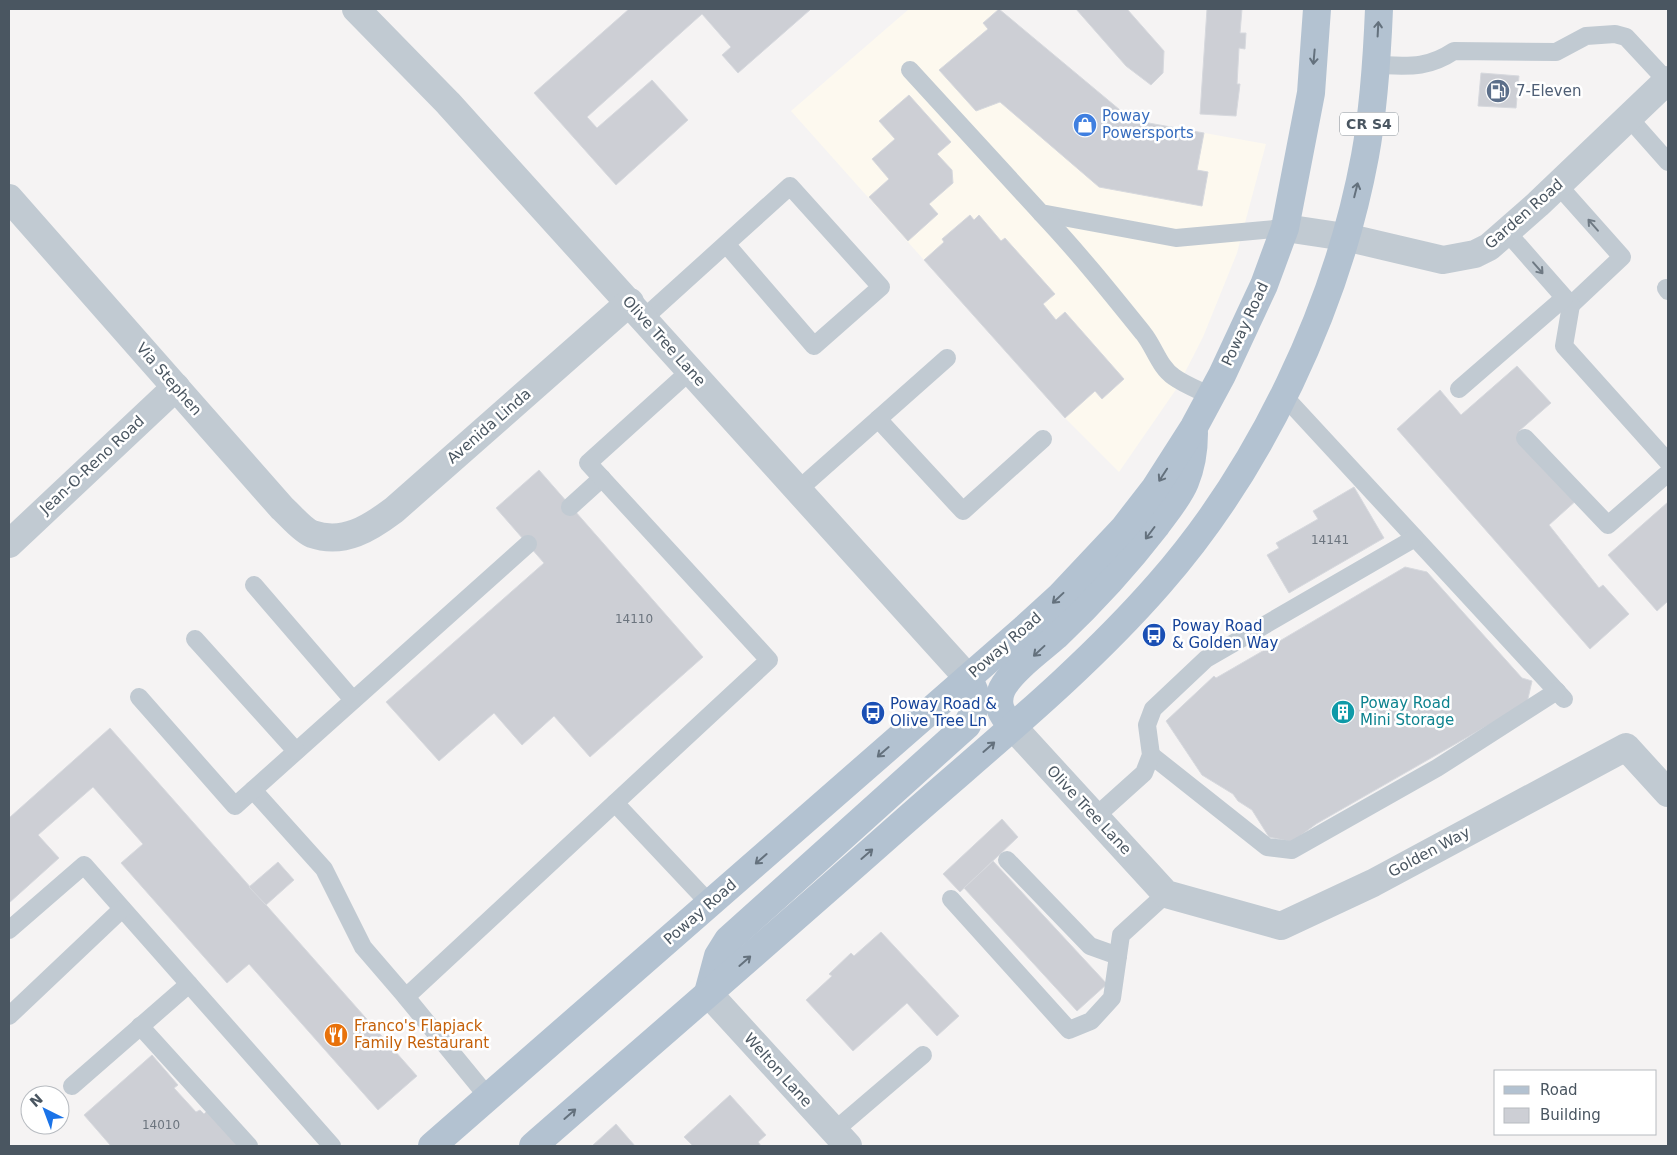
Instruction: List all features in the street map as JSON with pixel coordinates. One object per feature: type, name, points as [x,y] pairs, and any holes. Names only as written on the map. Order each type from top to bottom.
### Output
[{"type":"main road","name":"Poway Road","points":[[432,1146],[1060,596],[1124,528],[1155,488],[1212,396],[1264,285],[1285,228],[1311,93],[1317,9]]},
{"type":"main road","name":"CR S4","points":[[533,1146],[1102,645],[1182,556],[1232,487],[1283,395],[1324,301],[1345,237],[1365,156],[1377,65],[1379,9]]},
{"type":"main road","points":[[1012,726],[1002,715],[998,703],[1002,689],[1013,675],[1074,618],[1112,578],[1170,508],[1185,483],[1194,455],[1194,427]]},
{"type":"main road","points":[[708,993],[718,956],[728,940],[967,725],[975,709],[976,690],[968,678]]},
{"type":"street","name":"Olive Tree Lane","points":[[356,9],[448,103],[968,678]]},
{"type":"street","name":"Garden Road","points":[[1285,228],[1345,237],[1443,260],[1475,254],[1489,247],[1506,232],[1668,80]]},
{"type":"street","name":"Via Stephen","points":[[9,198],[282,508],[310,534],[342,538]]},
{"type":"street","name":"Avenida Linda","points":[[342,538],[367,530],[394,510],[637,310]]},
{"type":"street","name":"Jean-O-Reno Road","points":[[9,544],[176,387]]},
{"type":"street","name":"Olive Tree Lane","points":[[1012,726],[1166,894]]},
{"type":"street","name":"Golden Way","points":[[1166,894],[1281,926],[1373,883],[1626,747],[1668,793]]},
{"type":"street","name":"Welton Lane","points":[[708,993],[841,1139]]},
{"type":"lane","points":[[1377,65],[1419,67],[1454,51],[1556,52],[1586,36],[1615,34],[1626,38],[1668,80]]},
{"type":"lane","points":[[910,70],[1084,258],[1098,280],[1145,334],[1166,369],[1173,377],[1212,396]]},
{"type":"lane","points":[[1629,118],[1668,162]]},
{"type":"lane","points":[[1458,389],[1622,257],[1558,185]]},
{"type":"lane","points":[[637,310],[726,244],[790,186],[881,287],[814,346],[726,244]]},
{"type":"lane","points":[[1041,213],[1176,238],[1285,228]]},
{"type":"lane","points":[[1506,232],[1567,302],[1564,346],[1668,462]]},
{"type":"lane","points":[[798,490],[946,358]]},
{"type":"lane","points":[[406,996],[769,660],[588,463],[691,370]]},
{"type":"lane","points":[[1151,755],[1267,847],[1292,850],[1437,768],[1560,695],[1283,395]]},
{"type":"lane","points":[[878,419],[964,511],[1043,439]]},
{"type":"lane","points":[[1525,438],[1608,525],[1668,472]]},
{"type":"lane","points":[[570,507],[602,478]]},
{"type":"lane","points":[[1095,817],[1144,772],[1151,755],[1147,725],[1153,709],[1206,659],[1415,538]]},
{"type":"lane","points":[[139,697],[235,806],[528,544]]},
{"type":"lane","points":[[254,585],[354,700]]},
{"type":"lane","points":[[195,639],[296,751]]},
{"type":"lane","points":[[253,790],[324,869],[363,947],[406,996],[488,1097]]},
{"type":"lane","points":[[615,803],[710,904]]},
{"type":"lane","points":[[1007,860],[1090,946],[1118,956]]},
{"type":"lane","points":[[9,930],[84,865],[332,1146]]},
{"type":"lane","points":[[950,899],[1069,1030],[1091,1021],[1112,998],[1121,935],[1166,894]]},
{"type":"lane","points":[[9,1016],[122,909]]},
{"type":"lane","points":[[72,1086],[188,984]]},
{"type":"lane","points":[[140,1026],[249,1146]]},
{"type":"lane","points":[[841,1139],[923,1055]]},
{"type":"shaded area","points":[[909,9],[999,9],[1132,120],[1266,144],[1237,253],[1203,337],[1177,388],[1119,472],[1065,418],[791,111]]},
{"type":"building","points":[[629,9],[811,9],[738,73],[722,55],[731,47],[702,14],[587,117],[597,128],[652,80],[688,120],[616,185],[534,93]]},
{"type":"building","points":[[999,9],[1132,120],[1204,133],[1197,170],[1208,172],[1202,206],[1099,187],[1000,102],[976,111],[939,70],[988,29],[983,23]]},
{"type":"building","points":[[1076,9],[1127,9],[1164,51],[1163,73],[1151,85],[1126,66]]},
{"type":"building","points":[[1207,9],[1242,9],[1240,33],[1246,33],[1245,49],[1239,48],[1237,84],[1240,84],[1236,116],[1200,114]]},
{"type":"building","name":"7-Eleven","points":[[1481,73],[1519,76],[1516,108],[1478,106]]},
{"type":"building","points":[[909,95],[951,142],[937,154],[952,170],[953,183],[929,204],[938,214],[908,241],[869,197],[889,179],[872,159],[895,139],[879,121]]},
{"type":"building","points":[[970,215],[974,220],[979,215],[1001,241],[1005,238],[1055,294],[1043,304],[1056,320],[1065,312],[1124,379],[1102,399],[1095,391],[1065,418],[924,260],[944,242],[942,239]]},
{"type":"building","points":[[1517,366],[1551,403],[1519,431],[1578,499],[1549,525],[1599,588],[1603,585],[1629,614],[1590,649],[1397,429],[1440,390],[1461,415]]},
{"type":"building","points":[[539,470],[703,657],[590,757],[554,716],[522,745],[494,713],[439,761],[386,702],[544,563],[496,508]]},
{"type":"building","points":[[1354,487],[1384,538],[1289,593],[1267,555],[1279,548],[1276,543],[1318,519],[1313,511]]},
{"type":"building","points":[[1668,502],[1668,601],[1657,611],[1608,555]]},
{"type":"building","name":"Poway Road Mini Storage","points":[[1405,567],[1427,572],[1522,678],[1532,681],[1527,703],[1316,824],[1292,842],[1269,837],[1252,810],[1238,801],[1233,794],[1202,775],[1166,721],[1214,676],[1216,678]]},
{"type":"building","points":[[110,728],[417,1076],[378,1110],[249,964],[227,983],[121,863],[143,844],[93,787],[38,835],[59,858],[9,903],[9,818]]},
{"type":"building","points":[[1002,819],[1018,837],[960,892],[943,874]]},
{"type":"building","points":[[993,861],[1107,984],[1077,1011],[964,888]]},
{"type":"building","points":[[278,862],[294,880],[266,905],[249,887]]},
{"type":"building","points":[[881,932],[959,1016],[937,1036],[907,1003],[853,1051],[806,1000],[832,976],[829,974],[851,953],[854,956]]},
{"type":"building","points":[[152,1055],[178,1085],[174,1088],[196,1112],[200,1110],[204,1114],[208,1110],[240,1146],[111,1146],[84,1115]]},
{"type":"building","points":[[730,1095],[766,1135],[758,1142],[761,1146],[693,1146],[684,1137]]},
{"type":"building","points":[[616,1124],[635,1146],[592,1146]]},
{"type":"place","name":"7-Eleven","points":[[1498,91]]},
{"type":"place","name":"Poway Powersports","points":[[1085,125]]},
{"type":"place","name":"Poway Road & Golden Way","points":[[1154,635]]},
{"type":"place","name":"Poway Road Mini Storage","points":[[1343,712]]},
{"type":"place","name":"Poway Road & Olive Tree Ln","points":[[873,713]]},
{"type":"place","name":"Franco's Flapjack Family Restaurant","points":[[336,1035]]}]
